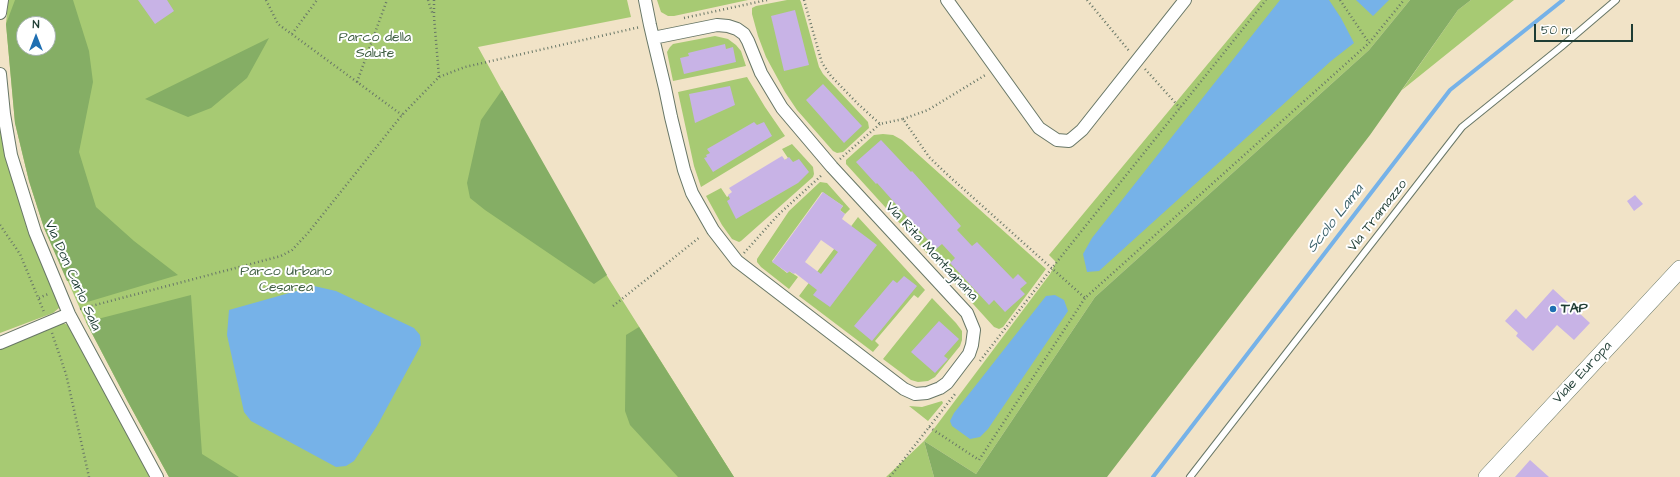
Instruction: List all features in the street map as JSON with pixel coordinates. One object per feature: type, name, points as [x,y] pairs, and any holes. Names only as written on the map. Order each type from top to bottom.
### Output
[{"type":"main road","name":"Viale Europa","points":[[1487,477],[1680,269]]},
{"type":"street","points":[[0,13],[2,0]]},
{"type":"street","name":"Via Rita Montagnana","points":[[646,0],[653,38],[682,162],[692,193],[709,225],[737,261],[904,389],[915,394],[927,393],[940,388],[947,383],[969,354],[972,345],[974,330],[967,313],[832,167],[782,108],[761,74],[744,34],[737,29],[717,25],[653,38]]},
{"type":"street","points":[[947,0],[1039,128],[1057,140],[1069,141],[1082,130],[1185,0]]},
{"type":"street","name":"Via Don Carlo Sala","points":[[0,74],[4,114],[11,155],[35,232],[69,314],[157,477]]},
{"type":"street","points":[[0,343],[69,314]]},
{"type":"lane","name":"Via Tramazzo","points":[[1190,477],[1462,127],[1561,47],[1616,0]]},
{"type":"path","points":[[266,0],[278,24],[402,116]]},
{"type":"path","points":[[292,34],[317,0]]},
{"type":"path","points":[[356,82],[387,0]]},
{"type":"path","points":[[428,0],[434,17]]},
{"type":"path","points":[[434,0],[439,77]]},
{"type":"path","points":[[677,19],[767,0]]},
{"type":"path","points":[[804,0],[822,63],[831,76],[880,124]]},
{"type":"path","points":[[1087,0],[1137,60],[1180,108]]},
{"type":"path","points":[[976,366],[1052,268],[1266,0]]},
{"type":"path","points":[[1340,0],[1369,43]]},
{"type":"path","points":[[929,427],[979,460],[1085,298],[1369,43],[1404,0]]},
{"type":"path","points":[[78,304],[80,310],[280,256],[292,250],[308,233],[402,116],[439,77],[465,67],[644,26]]},
{"type":"path","points":[[840,160],[880,124],[903,119],[928,110],[996,69]]},
{"type":"path","points":[[903,119],[928,157],[1085,298]]},
{"type":"path","points":[[744,253],[778,215],[826,172]]},
{"type":"path","points":[[0,225],[20,254],[39,298],[66,374],[88,477]]},
{"type":"path","points":[[613,306],[700,237]]},
{"type":"path","points":[[39,298],[59,290]]},
{"type":"path","points":[[890,477],[958,391]]},
{"type":"green space","name":"Parco Urbano Cesarea","points":[[8,0],[627,0],[631,17],[478,47],[585,241],[734,477],[169,477],[86,322],[44,228],[29,181],[15,123],[6,24]]},
{"type":"green space","points":[[15,0],[73,0],[89,51],[93,82],[79,152],[96,207],[134,241],[178,275],[84,303],[74,280],[67,281],[44,228],[29,181],[15,123],[6,24]]},
{"type":"green space","points":[[657,0],[748,0],[668,16],[661,12]]},
{"type":"green space","points":[[787,0],[800,0],[801,2],[819,67],[823,74],[868,122],[869,128],[843,152],[837,153],[833,151],[797,110],[785,92],[766,57],[758,36],[752,14],[752,8]]},
{"type":"green space","points":[[1261,0],[1410,0],[1369,50],[1095,297],[976,474],[924,441],[1050,274],[1056,262],[1049,255]]},
{"type":"green space","points":[[1410,0],[1471,0],[1458,10],[1370,135],[1107,477],[934,477],[924,441],[976,474],[1095,297],[1369,50]]},
{"type":"green space","points":[[1471,0],[1514,0],[1402,90],[1458,10]]},
{"type":"green space","points":[[715,36],[728,39],[736,45],[741,51],[746,66],[673,81],[667,52],[670,47],[673,44]]},
{"type":"green space","points":[[269,38],[247,78],[211,108],[188,117],[145,99]]},
{"type":"green space","points":[[747,77],[785,136],[701,187],[694,166],[678,92]]},
{"type":"green space","points":[[502,90],[607,275],[594,284],[485,210],[470,198],[467,183],[481,120]]},
{"type":"green space","points":[[0,125],[19,200],[59,301],[59,308],[53,313],[0,333]]},
{"type":"green space","points":[[874,135],[893,135],[902,140],[1046,269],[1003,327],[999,329],[994,327],[846,164],[846,160]]},
{"type":"green space","points":[[792,144],[813,167],[813,177],[741,241],[739,242],[732,239],[722,225],[706,196],[721,188],[727,197],[788,158],[782,149]]},
{"type":"green space","points":[[820,182],[827,183],[850,209],[845,214],[840,210],[843,206],[822,192],[772,261],[787,273],[789,271],[798,277],[789,289],[761,267],[757,262],[757,259],[789,211]]},
{"type":"green space","points":[[858,217],[925,290],[918,298],[914,295],[875,341],[879,345],[873,352],[799,296]]},
{"type":"green space","points":[[191,295],[202,454],[239,477],[169,477],[86,322]]},
{"type":"green space","points":[[932,298],[962,331],[962,340],[960,346],[935,377],[928,381],[918,382],[911,380],[883,359]]},
{"type":"green space","points":[[60,322],[71,326],[153,477],[0,477],[0,348]]},
{"type":"green space","points":[[639,327],[734,477],[678,477],[630,425],[625,411],[626,335]]},
{"type":"green space","points":[[942,401],[943,403],[928,421],[909,406],[922,407]]},
{"type":"green space","points":[[924,441],[934,477],[886,477]]},
{"type":"water","points":[[1280,0],[1329,0],[1341,18],[1354,43],[1331,61],[1099,271],[1087,272],[1083,254],[1092,238]]},
{"type":"water","points":[[1356,0],[1389,0],[1373,16]]},
{"type":"water","points":[[314,286],[336,291],[414,328],[420,335],[421,345],[377,426],[354,461],[346,466],[336,467],[251,421],[244,412],[227,335],[229,310]]},
{"type":"water","points":[[1055,295],[1064,300],[1068,311],[988,429],[980,437],[970,439],[952,426],[950,421],[954,413],[1046,296]]},
{"type":"building","points":[[138,0],[167,0],[174,11],[155,24]]},
{"type":"building","points":[[795,10],[809,65],[784,71],[771,16]]},
{"type":"building","points":[[725,44],[726,49],[733,47],[736,62],[684,74],[680,58],[689,56],[688,53]]},
{"type":"building","points":[[823,84],[862,126],[844,143],[806,100]]},
{"type":"building","points":[[730,86],[735,105],[695,123],[689,94]]},
{"type":"building","points":[[754,122],[757,125],[764,122],[772,136],[713,172],[704,158],[710,153],[707,149]]},
{"type":"building","points":[[881,140],[911,172],[912,171],[961,226],[957,230],[972,246],[977,242],[1013,279],[1018,274],[1027,283],[1020,289],[1025,294],[1005,312],[994,300],[989,305],[950,263],[955,258],[942,244],[936,249],[877,183],[876,184],[856,162]]},
{"type":"building","points":[[782,156],[785,160],[789,157],[793,162],[799,159],[809,172],[798,183],[736,219],[727,201],[730,199],[728,195],[732,192],[729,188]]},
{"type":"building","points":[[823,192],[843,206],[840,210],[845,214],[842,219],[877,245],[830,307],[813,295],[817,290],[795,273],[794,274],[789,271],[788,273],[772,262]],"holes":[[[821,240],[838,252],[821,274],[805,262]]]},
{"type":"building","points":[[1635,195],[1643,204],[1634,211],[1627,201]]},
{"type":"building","points":[[904,276],[917,286],[872,341],[854,326],[893,280],[897,283]]},
{"type":"building","points":[[1553,289],[1590,323],[1574,340],[1557,325],[1533,351],[1516,336],[1518,333],[1505,321],[1516,309],[1526,319]]},
{"type":"building","points":[[939,321],[959,339],[944,356],[948,359],[935,373],[911,352]]},
{"type":"building","points":[[1530,460],[1549,477],[1515,477]]},
{"type":"waterway","name":"Scolo Lama","points":[[1153,477],[1450,90],[1563,0]]},
{"type":"place","name":"TAP","points":[[1553,309]]},
{"type":"park label","name":"Parco della Salute","points":[[375,46]]}]
